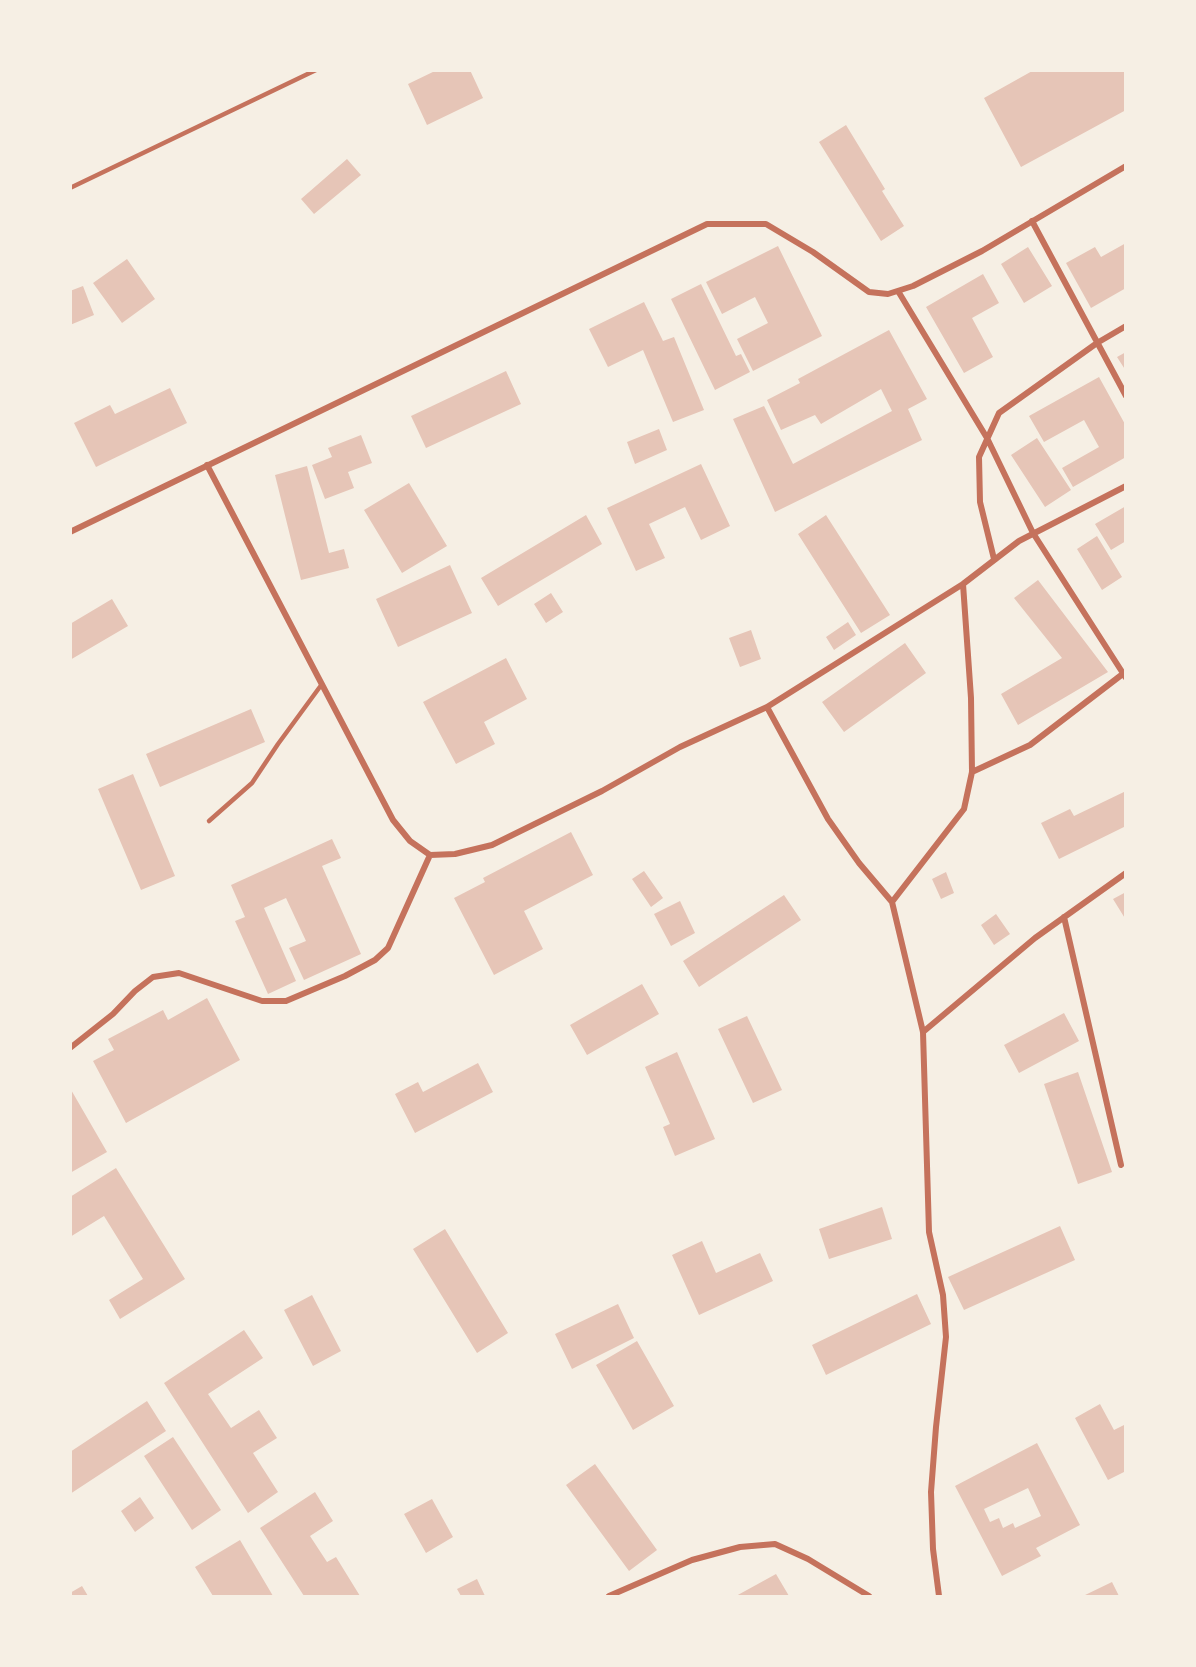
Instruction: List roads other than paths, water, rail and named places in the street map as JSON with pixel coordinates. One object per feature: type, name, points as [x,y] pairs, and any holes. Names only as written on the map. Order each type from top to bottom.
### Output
[{"type":"street","points":[[70,532],[706,224],[766,224],[813,252],[869,292],[888,294],[913,286],[962,261],[1125,166]]},
{"type":"street","points":[[1032,221],[1125,396]]},
{"type":"street","points":[[898,291],[987,438],[1033,533],[1125,675],[1030,745],[972,772]]},
{"type":"street","points":[[994,559],[980,502],[979,457],[999,413],[1097,343],[1125,326]]},
{"type":"street","points":[[207,465],[393,820],[411,841],[430,855],[455,854],[492,845],[603,791],[680,747],[768,707],[963,584],[1019,541],[1125,486]]},
{"type":"street","points":[[892,902],[964,810],[972,772],[971,698],[963,584]]},
{"type":"street","points":[[768,707],[828,819],[859,863],[892,902],[923,1032],[929,1232],[943,1294],[946,1337],[930,1492],[933,1549],[939,1596]]},
{"type":"street","points":[[70,1048],[113,1014],[135,991],[153,977],[179,973],[262,1002],[286,1001],[345,976],[375,960],[388,948],[430,855]]},
{"type":"street","points":[[923,1032],[1035,938],[1125,873]]},
{"type":"street","points":[[1064,917],[1121,1165]]},
{"type":"street","points":[[609,1596],[692,1560],[740,1547],[775,1544],[808,1558],[869,1596]]},
{"type":"lane","points":[[70,188],[316,70]]},
{"type":"lane","points":[[209,820],[252,783],[322,684]]}]
